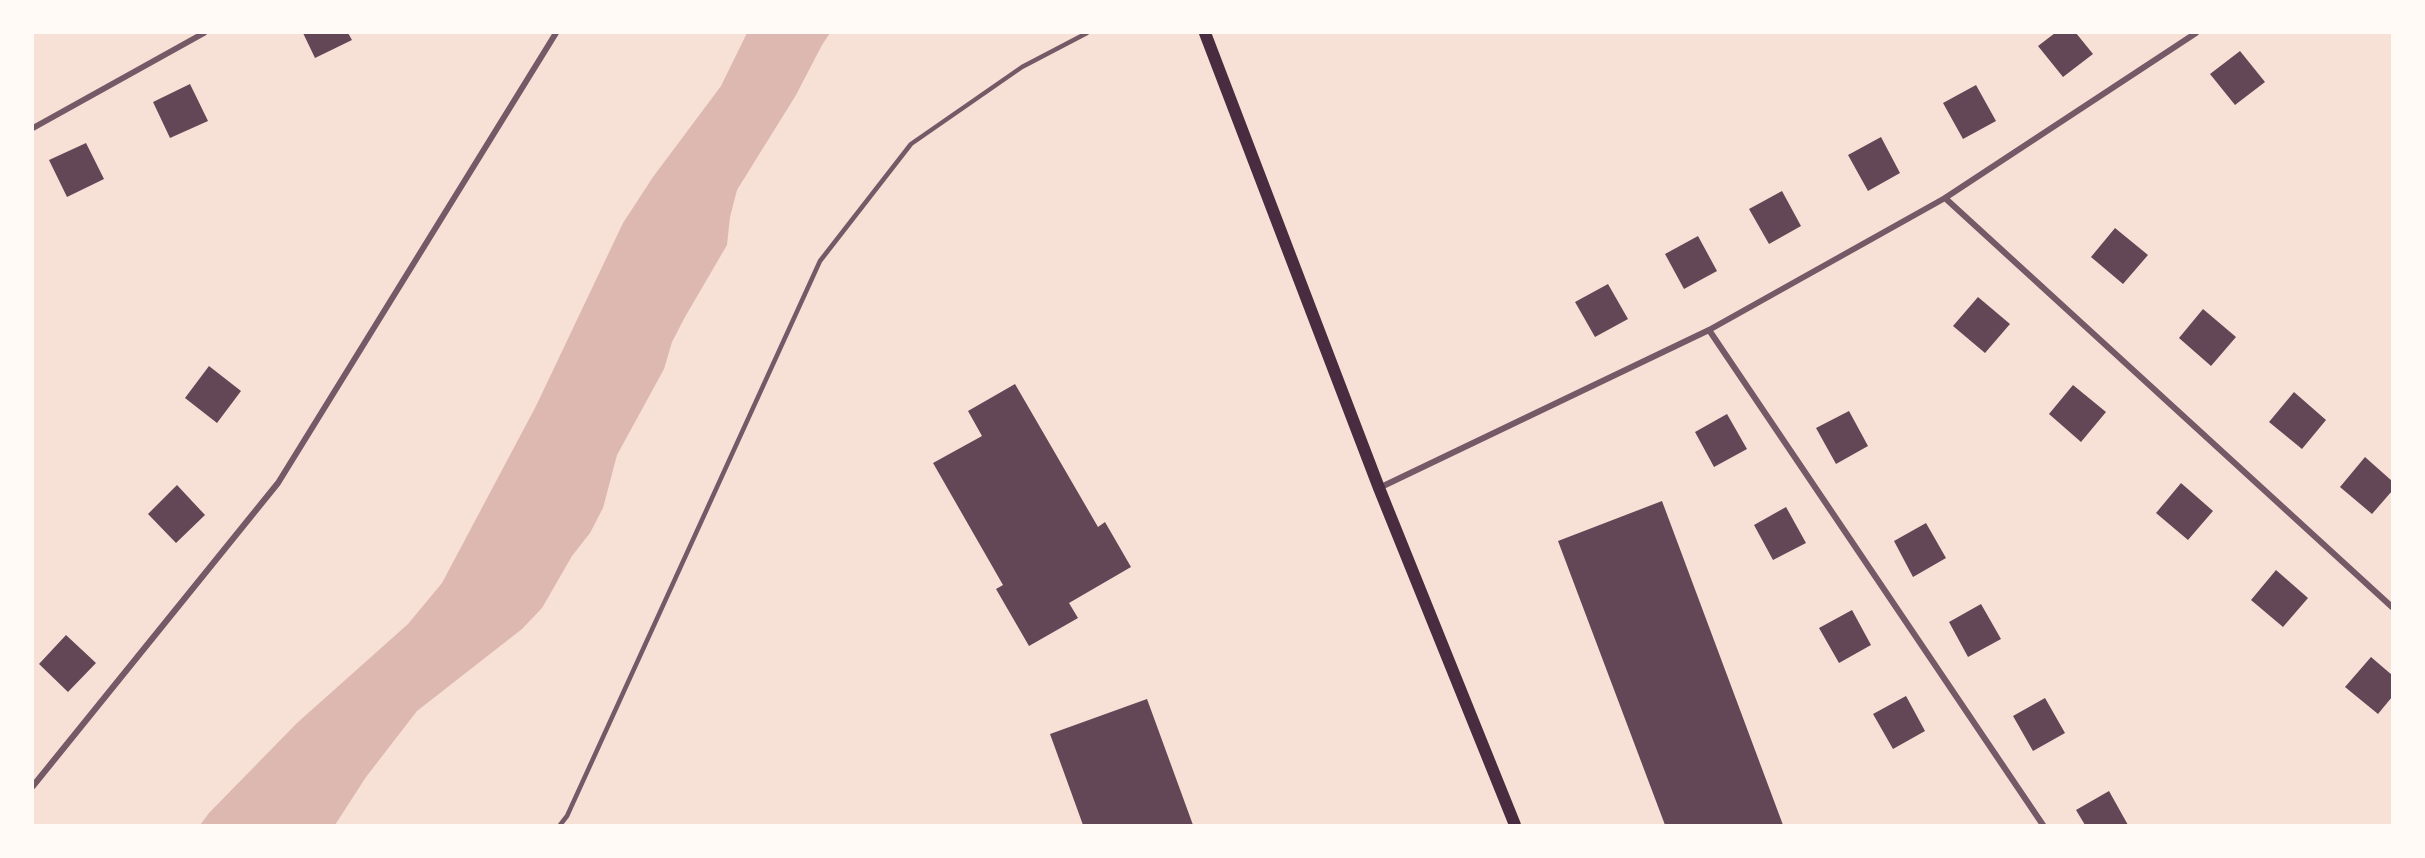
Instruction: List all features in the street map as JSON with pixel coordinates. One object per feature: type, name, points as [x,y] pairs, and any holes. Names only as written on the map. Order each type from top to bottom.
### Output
[{"type":"main road","points":[[1205,33],[1379,489],[1515,825]]},
{"type":"street","points":[[33,128],[204,33]]},
{"type":"street","points":[[33,786],[279,483],[556,33]]},
{"type":"street","points":[[1379,489],[1709,330],[1945,198],[2196,33]]},
{"type":"street","points":[[1945,198],[2392,607]]},
{"type":"street","points":[[1709,330],[2043,825]]},
{"type":"lane","points":[[560,825],[577,795],[820,261],[911,144],[1022,67],[1088,33]]},
{"type":"shaded area","points":[[747,33],[830,33],[796,95],[737,190],[730,217],[727,245],[685,317],[672,342],[664,369],[617,455],[603,508],[590,533],[572,556],[542,608],[522,629],[417,711],[366,777],[335,825],[200,825],[297,723],[408,624],[442,583],[536,406],[623,223],[653,177],[721,86]]},
{"type":"building","points":[[303,33],[348,33],[352,40],[315,58]]},
{"type":"building","points":[[2055,33],[2076,33],[2093,54],[2063,77],[2038,46]]},
{"type":"building","points":[[2240,51],[2265,82],[2235,105],[2210,74]]},
{"type":"building","points":[[190,84],[208,121],[170,138],[153,102]]},
{"type":"building","points":[[1976,85],[1996,121],[1963,139],[1943,103]]},
{"type":"building","points":[[1881,137],[1900,173],[1868,191],[1848,155]]},
{"type":"building","points":[[86,143],[104,179],[67,197],[49,160]]},
{"type":"building","points":[[1782,191],[1801,226],[1769,244],[1749,209]]},
{"type":"building","points":[[2115,228],[2148,255],[2123,284],[2091,257]]},
{"type":"building","points":[[1698,236],[1717,271],[1684,289],[1665,254]]},
{"type":"building","points":[[1608,284],[1628,319],[1595,337],[1575,302]]},
{"type":"building","points":[[1978,297],[2010,324],[1985,353],[1953,326]]},
{"type":"building","points":[[2203,309],[2236,337],[2211,366],[2179,338]]},
{"type":"building","points":[[209,366],[241,391],[217,423],[185,398]]},
{"type":"building","points":[[1015,384],[1098,527],[1105,522],[1131,567],[1069,603],[1078,618],[1029,646],[996,589],[1003,585],[933,463],[982,436],[968,411]]},
{"type":"building","points":[[2073,385],[2106,412],[2081,442],[2049,414]]},
{"type":"building","points":[[2294,392],[2326,420],[2302,449],[2269,422]]},
{"type":"building","points":[[1849,411],[1868,446],[1836,464],[1816,428]]},
{"type":"building","points":[[1727,414],[1747,449],[1714,467],[1695,432]]},
{"type":"building","points":[[2365,457],[2392,481],[2392,491],[2372,514],[2340,487]]},
{"type":"building","points":[[2181,483],[2213,511],[2188,540],[2156,513]]},
{"type":"building","points":[[177,485],[205,515],[176,543],[148,514]]},
{"type":"building","points":[[1662,501],[1783,825],[1665,825],[1558,541]]},
{"type":"building","points":[[1786,507],[1806,543],[1773,560],[1754,525]]},
{"type":"building","points":[[1926,523],[1946,558],[1913,577],[1894,541]]},
{"type":"building","points":[[2276,570],[2308,598],[2283,627],[2251,600]]},
{"type":"building","points":[[1981,604],[2001,639],[1968,657],[1949,622]]},
{"type":"building","points":[[1852,610],[1871,645],[1839,663],[1819,628]]},
{"type":"building","points":[[66,635],[96,663],[68,692],[39,664]]},
{"type":"building","points":[[2371,657],[2392,675],[2392,697],[2378,714],[2345,687]]},
{"type":"building","points":[[1906,696],[1925,731],[1893,749],[1873,714]]},
{"type":"building","points":[[2045,698],[2065,733],[2033,751],[2013,716]]},
{"type":"building","points":[[1147,699],[1193,825],[1083,825],[1050,734]]},
{"type":"building","points":[[2109,791],[2128,825],[2085,825],[2076,810]]}]
